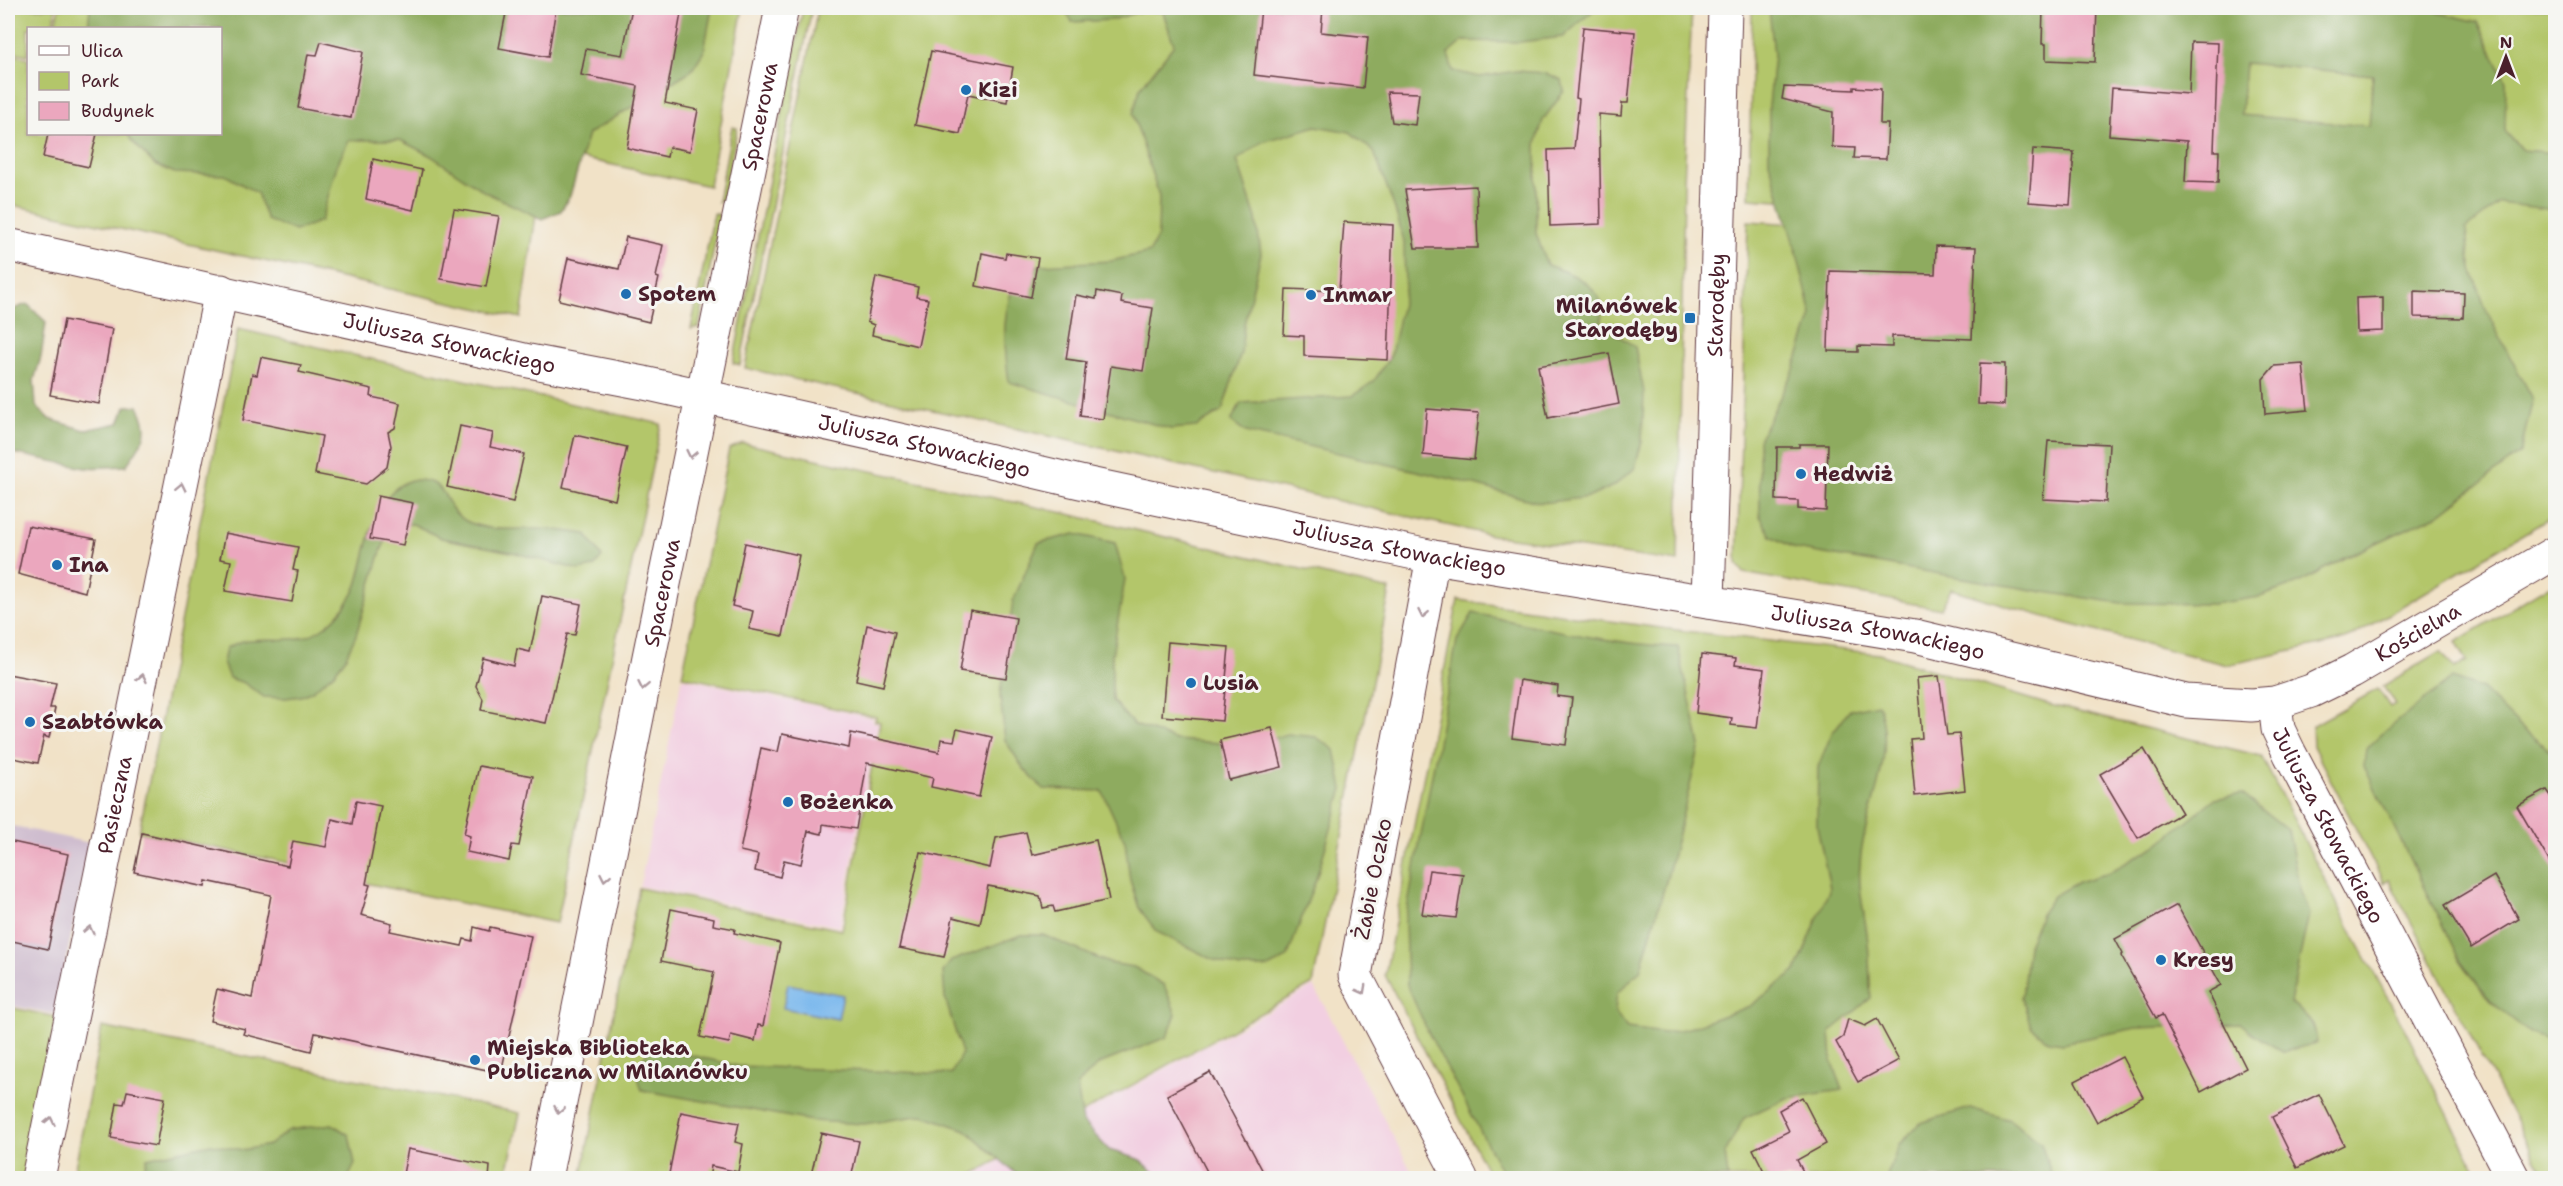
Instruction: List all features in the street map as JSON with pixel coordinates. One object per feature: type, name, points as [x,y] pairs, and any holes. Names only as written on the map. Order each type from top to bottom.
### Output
[{"type":"street","name":"Spacerowa","points":[[545,1179],[783,8]]},
{"type":"street","name":"Starodęby","points":[[1708,602],[1725,8]]},
{"type":"street","name":"Juliusza Słowackiego","points":[[8,245],[1103,487],[1433,557],[1915,636],[2186,702],[2226,705],[2275,703],[2278,729],[2290,754],[2513,1179]]},
{"type":"street","name":"Pasieczna","points":[[38,1179],[221,291]]},
{"type":"street","name":"Kościelna","points":[[2275,703],[2311,691],[2352,670],[2556,552]]},
{"type":"street","name":"Żabie Oczko","points":[[1433,557],[1354,975],[1461,1179]]},
{"type":"shaded area","points":[[682,678],[873,718],[873,722],[878,723],[840,927],[640,886]]},
{"type":"shaded area","points":[[8,825],[90,843],[55,1014],[8,1005]]},
{"type":"shaded area","points":[[1314,986],[1415,1178],[969,1178]]},
{"type":"green space","points":[[8,8],[56,8],[52,27],[27,27],[27,55],[8,51]]},
{"type":"green space","points":[[59,8],[743,8],[709,186],[549,151],[537,208],[521,318],[8,204],[8,54],[27,58],[27,135],[222,135],[222,27],[54,27]]},
{"type":"green space","points":[[90,8],[712,8],[704,51],[692,70],[588,134],[570,196],[561,211],[542,219],[485,192],[431,156],[400,140],[349,140],[337,165],[321,221],[295,231],[267,220],[257,193],[225,175],[175,173],[155,165],[128,135],[222,135],[222,27],[88,27]]},
{"type":"green space","points":[[803,8],[812,8],[740,365],[733,363]]},
{"type":"green space","points":[[818,8],[1692,8],[1684,183],[1678,562],[1491,535],[745,368]]},
{"type":"green space","points":[[1064,8],[1596,8],[1563,37],[1520,42],[1463,41],[1448,54],[1453,71],[1480,77],[1516,71],[1545,73],[1562,80],[1564,91],[1543,120],[1536,144],[1536,233],[1547,265],[1584,281],[1595,292],[1600,302],[1602,324],[1635,347],[1644,392],[1642,441],[1635,468],[1615,485],[1590,497],[1541,503],[1456,480],[1246,432],[1231,421],[1241,403],[1352,396],[1374,381],[1391,355],[1405,289],[1404,241],[1394,206],[1374,152],[1350,132],[1316,126],[1262,142],[1237,160],[1256,218],[1261,254],[1244,325],[1241,353],[1222,411],[1196,427],[1170,429],[1009,382],[1005,339],[1006,312],[1019,271],[1042,265],[1111,261],[1150,252],[1158,235],[1159,196],[1133,114],[1140,88],[1174,45],[1163,12],[1142,11],[1112,20],[1072,22]]},
{"type":"green space","points":[[1752,8],[2555,8],[2555,515],[2352,636],[2339,641],[2227,665],[2069,624],[1951,589],[1941,609],[1744,573],[1737,564],[1748,221],[1982,235],[1978,214],[1749,198]]},
{"type":"green space","points":[[1769,8],[2430,8],[2440,13],[2478,22],[2506,82],[2505,131],[2522,150],[2555,153],[2555,210],[2499,203],[2466,229],[2469,252],[2481,296],[2500,338],[2533,399],[2520,453],[2441,513],[2344,558],[2301,582],[2260,597],[2213,604],[2121,603],[2044,592],[1796,549],[1771,536],[1760,516],[1759,440],[1794,369],[1812,315],[1797,254],[1769,162],[1769,106],[1774,54]],"holes":[[[2245,63],[2373,75],[2369,126],[2241,115]]]},
{"type":"green space","points":[[732,127],[737,128],[724,199],[718,202]]},
{"type":"green space","points":[[714,213],[720,215],[699,327],[691,329]]},
{"type":"green space","points":[[27,304],[46,322],[41,357],[34,380],[36,406],[49,419],[85,430],[119,423],[126,406],[138,406],[145,424],[144,438],[126,466],[85,468],[8,452],[8,311]]},
{"type":"green space","points":[[238,329],[661,424],[557,923],[139,832]]},
{"type":"green space","points":[[743,443],[1064,513],[1390,590],[1313,984],[966,1178],[581,1178],[639,888],[842,930],[880,722],[875,721],[876,717],[682,676],[729,449]]},
{"type":"green space","points":[[411,480],[425,481],[440,488],[458,515],[475,525],[493,529],[546,529],[586,534],[602,557],[594,567],[579,570],[516,553],[441,538],[413,524],[400,525],[389,533],[381,551],[356,635],[345,659],[334,673],[312,691],[301,696],[286,698],[264,697],[244,683],[229,678],[223,663],[226,648],[243,641],[296,639],[316,632],[336,617],[355,590],[379,510],[397,487]]},
{"type":"green space","points":[[1075,534],[1115,543],[1125,579],[1112,656],[1112,700],[1133,724],[1175,740],[1251,745],[1287,734],[1316,737],[1335,750],[1343,789],[1316,879],[1287,958],[1268,968],[1240,968],[1214,960],[1157,932],[1139,908],[1130,880],[1125,841],[1102,791],[1043,789],[1023,768],[1005,740],[1000,695],[1013,601],[1038,543]]},
{"type":"green space","points":[[2550,585],[2555,595],[2555,1178],[2546,1178],[2389,880],[2384,883],[2313,746],[2312,726],[2378,689],[2390,707],[2395,704],[2383,686],[2441,651],[2454,669],[2467,661],[2456,642]]},
{"type":"green space","points":[[1458,600],[1668,629],[1879,654],[2046,704],[2261,756],[2480,1178],[1491,1178],[1385,975]]},
{"type":"green space","points":[[1473,613],[1600,639],[1678,647],[1700,745],[1667,878],[1640,971],[1617,993],[1615,1012],[1627,1028],[1664,1033],[1689,1028],[1750,1006],[1796,971],[1830,888],[1817,826],[1818,767],[1832,733],[1850,710],[1878,704],[1883,724],[1882,765],[1862,845],[1860,865],[1871,998],[1830,1032],[1832,1061],[1843,1090],[1787,1098],[1744,1118],[1725,1153],[1728,1178],[1505,1178],[1428,1032],[1407,985],[1405,921],[1457,640]]},
{"type":"green space","points":[[2452,678],[2482,689],[2525,731],[2555,754],[2555,1043],[2531,1034],[2490,1001],[2458,957],[2364,766],[2366,749]]},
{"type":"green space","points":[[2242,794],[2288,830],[2300,890],[2309,914],[2290,1003],[2309,1019],[2317,1043],[2283,1052],[2241,1024],[2136,1028],[2063,1043],[2049,1041],[2031,1027],[2022,998],[2028,945],[2042,912],[2053,896],[2078,882],[2108,873],[2156,846],[2214,799]]},
{"type":"green space","points":[[1021,935],[1043,935],[1109,963],[1134,967],[1164,985],[1176,1014],[1167,1037],[1099,1064],[1077,1085],[1083,1122],[1109,1150],[1139,1159],[1161,1178],[1021,1178],[966,1130],[923,1115],[864,1124],[812,1121],[642,1090],[639,1068],[649,1050],[673,1051],[738,1066],[951,1074],[962,1053],[945,998],[943,972],[951,961]]},
{"type":"green space","points":[[8,1007],[57,1017],[26,1178],[8,1178]]},
{"type":"green space","points":[[102,1027],[520,1113],[506,1178],[73,1178]]},
{"type":"green space","points":[[1970,1108],[2010,1120],[2041,1143],[2053,1178],[1886,1178],[1899,1145],[1920,1123]]},
{"type":"green space","points":[[332,1124],[349,1135],[355,1164],[348,1178],[142,1178],[147,1158],[211,1144],[243,1150],[269,1145],[289,1130]]},
{"type":"water","points":[[788,984],[843,995],[838,1019],[783,1008]]},
{"type":"building","points":[[507,8],[556,8],[548,57],[499,48]]},
{"type":"building","points":[[632,8],[682,8],[665,103],[698,110],[690,151],[669,147],[667,157],[627,148],[638,86],[581,75],[586,49],[622,55]]},
{"type":"building","points":[[1261,8],[1323,8],[1321,32],[1368,37],[1363,88],[1254,75]]},
{"type":"building","points":[[2043,8],[2097,8],[2095,62],[2046,60],[2046,44],[2042,44]]},
{"type":"building","points":[[1583,27],[1635,32],[1628,103],[1622,103],[1621,116],[1599,114],[1601,224],[1550,226],[1548,150],[1574,149]]},
{"type":"building","points":[[321,42],[363,52],[351,118],[298,108],[308,54],[317,55]]},
{"type":"building","points":[[2191,42],[2218,43],[2214,151],[2219,151],[2218,183],[2185,182],[2187,141],[2109,135],[2112,88],[2189,94]]},
{"type":"building","name":"Kizi","points":[[931,51],[1013,67],[1007,102],[968,94],[960,134],[915,125]]},
{"type":"building","points":[[1784,87],[1881,89],[1880,124],[1888,124],[1886,159],[1854,158],[1855,148],[1832,147],[1833,112],[1782,99]]},
{"type":"building","points":[[1387,92],[1419,93],[1415,125],[1392,122]]},
{"type":"building","points":[[48,135],[97,135],[89,167],[43,157]]},
{"type":"building","points":[[2033,149],[2074,152],[2070,205],[2029,202]]},
{"type":"building","points":[[373,159],[422,170],[413,210],[366,199]]},
{"type":"building","points":[[1476,186],[1478,248],[1415,248],[1405,190]]},
{"type":"building","points":[[454,209],[499,216],[486,287],[441,279]]},
{"type":"building","name":"Inmar","points":[[1344,222],[1393,225],[1388,360],[1304,356],[1304,336],[1284,335],[1286,289],[1339,291]]},
{"type":"building","points":[[626,237],[663,245],[656,277],[659,278],[649,322],[559,300],[568,258],[619,269]]},
{"type":"building","points":[[1936,246],[1976,247],[1972,339],[1892,336],[1892,347],[1858,346],[1858,352],[1828,351],[1830,271],[1935,274]]},
{"type":"building","points":[[982,253],[1005,258],[1006,253],[1038,258],[1031,297],[976,286]]},
{"type":"building","points":[[876,277],[918,287],[916,297],[928,299],[918,346],[872,335],[874,325],[867,322]]},
{"type":"building","points":[[1097,291],[1122,296],[1121,303],[1153,308],[1143,371],[1111,366],[1103,419],[1080,416],[1086,362],[1066,359],[1076,295],[1096,299]]},
{"type":"building","points":[[2414,291],[2464,293],[2463,318],[2414,317]]},
{"type":"building","points":[[2383,297],[2383,331],[2357,332],[2356,298]]},
{"type":"building","points":[[64,320],[112,329],[99,404],[50,395]]},
{"type":"building","points":[[1609,353],[1619,404],[1548,418],[1538,366]]},
{"type":"building","points":[[261,357],[301,365],[299,372],[372,389],[371,397],[400,403],[395,428],[388,432],[391,446],[387,467],[366,484],[315,474],[322,436],[243,420],[252,374],[257,375]]},
{"type":"building","points":[[1980,363],[2005,364],[2004,405],[1978,404]]},
{"type":"building","points":[[2303,364],[2308,410],[2265,414],[2263,379],[2274,366]]},
{"type":"building","points":[[1427,409],[1479,413],[1474,460],[1423,455]]},
{"type":"building","points":[[460,426],[493,433],[490,447],[524,454],[513,502],[447,487]]},
{"type":"building","points":[[575,435],[627,447],[615,500],[563,487]]},
{"type":"building","points":[[2048,441],[2109,444],[2106,502],[2043,499]]},
{"type":"building","name":"Hedwiż","points":[[1799,444],[1828,444],[1826,511],[1798,509],[1798,501],[1776,500],[1777,447],[1799,447]]},
{"type":"building","points":[[378,496],[413,503],[403,545],[370,539]]},
{"type":"building","name":"Ina","points":[[28,526],[96,539],[85,592],[18,574]]},
{"type":"building","points":[[225,533],[298,547],[293,570],[298,571],[292,602],[225,591],[231,561],[220,559]]},
{"type":"building","points":[[745,543],[799,555],[783,636],[749,629],[753,611],[732,606]]},
{"type":"building","points":[[542,596],[581,604],[575,635],[567,634],[546,723],[481,710],[483,699],[476,686],[483,658],[514,666],[517,649],[530,652]]},
{"type":"building","points":[[970,610],[1016,618],[1006,678],[960,671]]},
{"type":"building","points":[[867,625],[895,632],[883,686],[856,680]]},
{"type":"building","name":"Lusia","points":[[1168,642],[1229,647],[1222,721],[1162,716]]},
{"type":"building","points":[[1702,654],[1736,658],[1735,665],[1764,669],[1757,728],[1731,725],[1732,718],[1696,713]]},
{"type":"building","name":"Szabłówka","points":[[8,674],[56,683],[50,708],[55,708],[49,738],[44,736],[38,763],[8,757]]},
{"type":"building","points":[[1939,676],[1947,735],[1959,734],[1965,790],[1915,796],[1910,739],[1922,738],[1917,678]]},
{"type":"building","points":[[1520,680],[1558,686],[1557,696],[1572,698],[1566,745],[1512,738]]},
{"type":"building","points":[[1272,728],[1282,767],[1229,780],[1220,740]]},
{"type":"building","points":[[957,729],[992,737],[979,797],[931,787],[933,778],[867,763],[856,829],[823,824],[822,834],[808,831],[801,864],[784,860],[780,877],[755,871],[758,855],[740,851],[761,748],[778,752],[782,734],[849,748],[851,733],[939,752],[941,739],[954,741]]},
{"type":"building","points":[[2144,749],[2182,813],[2138,838],[2100,774]]},
{"type":"building","points":[[479,766],[533,776],[519,846],[512,845],[509,861],[467,852],[470,836],[464,834]]},
{"type":"building","points":[[2547,790],[2556,803],[2556,873],[2517,806]]},
{"type":"building","points":[[356,801],[381,806],[366,884],[370,885],[361,915],[392,923],[390,931],[462,946],[464,939],[472,941],[474,927],[489,931],[490,927],[531,936],[501,1073],[315,1033],[311,1051],[243,1034],[245,1029],[210,1021],[217,989],[252,998],[271,895],[206,881],[205,887],[134,872],[142,833],[288,866],[293,841],[326,847],[332,819],[352,824]]},
{"type":"building","points":[[1026,832],[1032,855],[1096,840],[1109,900],[1055,912],[1053,906],[1043,908],[1040,896],[988,886],[980,924],[953,917],[944,957],[899,948],[920,852],[990,868],[996,838]]},
{"type":"building","points":[[8,841],[68,854],[48,949],[8,940]]},
{"type":"building","points":[[1429,870],[1463,874],[1456,918],[1422,914]]},
{"type":"building","points":[[2494,876],[2519,919],[2471,948],[2445,905]]},
{"type":"building","points":[[2177,905],[2221,985],[2208,992],[2246,1068],[2201,1092],[2162,1015],[2156,1018],[2121,956],[2123,954],[2115,939]]},
{"type":"building","points":[[671,909],[714,918],[713,925],[735,929],[734,933],[780,943],[763,1026],[758,1025],[755,1041],[731,1035],[729,1043],[700,1037],[714,972],[661,961]]},
{"type":"building","points":[[1848,1019],[1865,1026],[1877,1019],[1899,1060],[1858,1082],[1836,1042],[1843,1037]]},
{"type":"building","points":[[2122,1057],[2143,1097],[2097,1122],[2075,1081]]},
{"type":"building","points":[[1210,1072],[1267,1179],[1211,1179],[1167,1095]]},
{"type":"building","points":[[127,1091],[165,1098],[156,1146],[111,1138],[117,1103],[124,1104]]},
{"type":"building","points":[[2319,1094],[2344,1145],[2297,1168],[2272,1117]]},
{"type":"building","points":[[1802,1097],[1826,1144],[1797,1160],[1807,1179],[1768,1179],[1753,1149],[1789,1131],[1779,1110]]},
{"type":"building","points":[[681,1112],[739,1123],[735,1142],[743,1144],[738,1172],[711,1166],[709,1179],[668,1179]]},
{"type":"building","points":[[821,1133],[859,1141],[851,1179],[810,1179]]},
{"type":"building","points":[[408,1149],[490,1166],[489,1179],[402,1179]]},
{"type":"place","name":"Kizi","points":[[966,90]]},
{"type":"place","name":"Społem","points":[[626,294]]},
{"type":"place","name":"Inmar","points":[[1311,295]]},
{"type":"place","name":"Milanówek Starodęby","points":[[1690,318]]},
{"type":"place","name":"Hedwiż","points":[[1801,474]]},
{"type":"place","name":"Ina","points":[[57,565]]},
{"type":"place","name":"Lusia","points":[[1191,683]]},
{"type":"place","name":"Szabłówka","points":[[30,722]]},
{"type":"place","name":"Bożenka","points":[[788,802]]},
{"type":"place","name":"Kresy","points":[[2161,960]]},
{"type":"place","name":"Miejska Biblioteka Publiczna w Milanówku","points":[[475,1060]]}]
